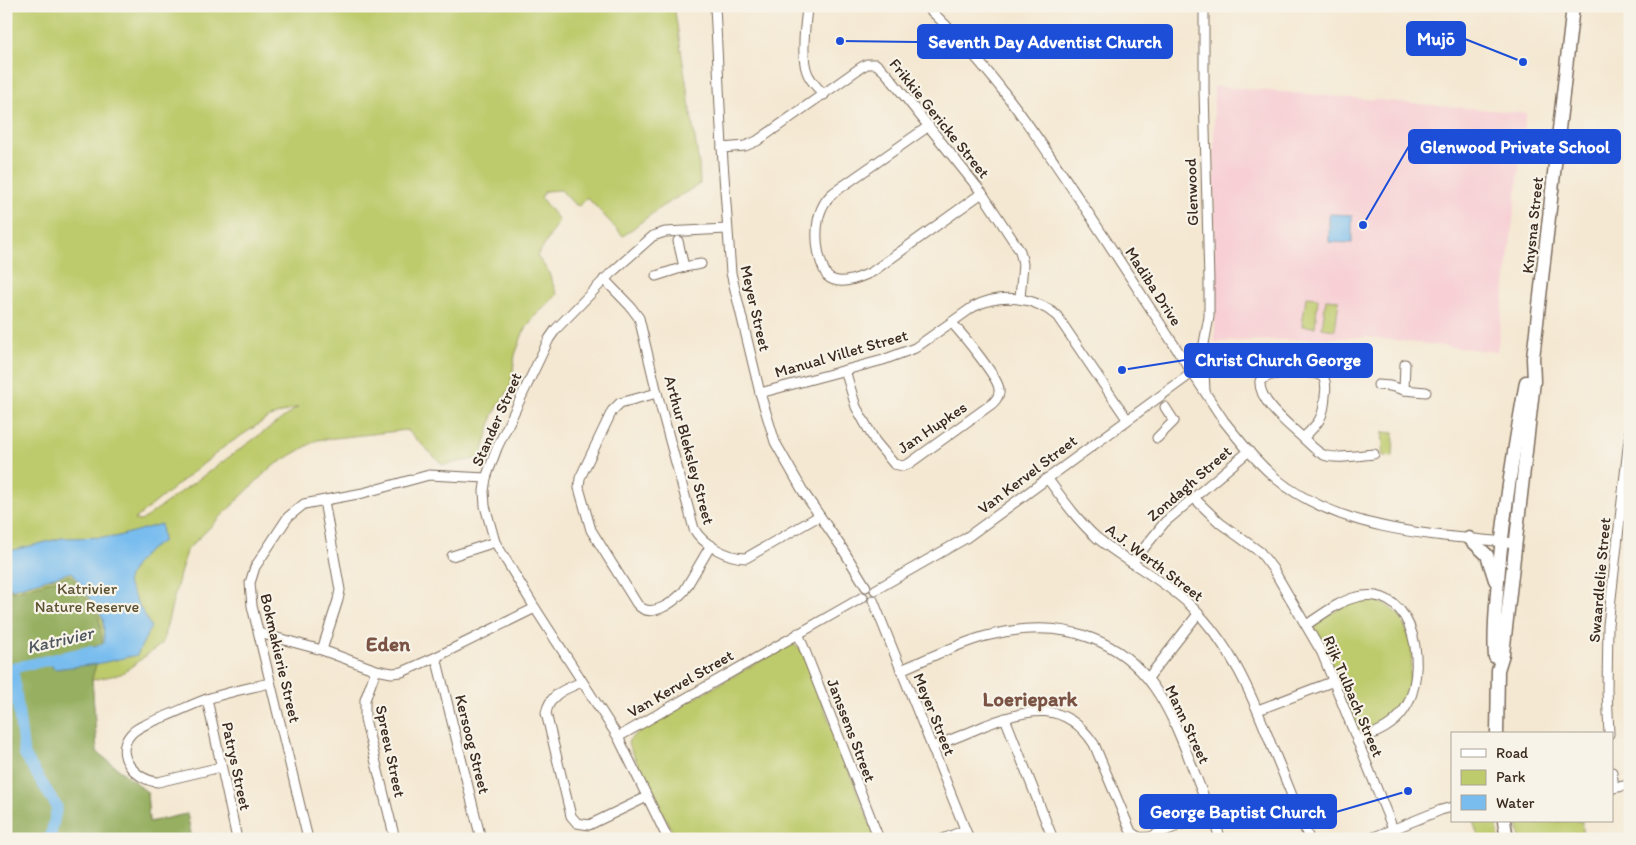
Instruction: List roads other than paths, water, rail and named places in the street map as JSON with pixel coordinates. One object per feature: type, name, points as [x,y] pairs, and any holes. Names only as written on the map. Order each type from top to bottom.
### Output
[{"type":"highway","name":"Knysna Street","points":[[1498,670],[1503,654],[1534,381],[1533,358],[1573,6]]},
{"type":"highway","name":"Knysna Street","points":[[1497,732],[1498,670],[1495,654],[1502,542],[1526,379],[1533,358]]},
{"type":"highway","points":[[1469,538],[1487,555],[1498,590]]},
{"type":"highway","points":[[1504,822],[1507,839]]},
{"type":"street","name":"Meyer Street","points":[[715,6],[727,229],[733,286],[760,393],[775,442],[804,493],[842,548],[864,592]]},
{"type":"street","name":"Madiba Drive","points":[[926,6],[978,60],[1015,104],[1224,421],[1249,451],[1286,486],[1308,500],[1334,512],[1370,524],[1515,543]]},
{"type":"street","name":"Glenwood","points":[[1192,373],[1203,349],[1209,317],[1210,282],[1204,124],[1204,6]]},
{"type":"street","points":[[807,9],[804,36],[805,65],[810,78],[824,95]]},
{"type":"street","name":"Frikkie Gericke Street","points":[[722,148],[746,146],[757,141],[867,64],[876,64],[886,73],[982,193],[1022,257],[1023,274],[1020,298]]},
{"type":"street","points":[[929,126],[833,193],[825,202],[820,213],[817,228],[820,260],[827,276],[838,281],[854,279],[872,272],[982,193]]},
{"type":"street","name":"Stander Street","points":[[668,839],[618,737],[494,542],[485,506],[484,491],[486,478],[497,448],[552,334],[604,279],[635,251],[659,233],[727,229]]},
{"type":"street","points":[[678,241],[684,266]]},
{"type":"street","points":[[656,276],[684,266],[701,264]]},
{"type":"street","name":"Arthur Bleksley Street","points":[[604,279],[639,318],[694,529],[701,539],[732,556],[746,558],[819,516]]},
{"type":"street","name":"Manual Villet Street","points":[[760,393],[883,360],[915,348],[983,302],[1020,298],[1050,309],[1057,316],[1127,419]]},
{"type":"street","name":"Jan Hupkes","points":[[845,370],[856,407],[875,441],[892,463],[900,466],[910,463],[993,403],[1000,391],[995,379],[952,323]]},
{"type":"street","points":[[1203,349],[1206,394]]},
{"type":"street","points":[[1404,390],[1405,364]]},
{"type":"street","name":"Van Kervel Street","points":[[876,590],[966,538],[1192,373]]},
{"type":"street","points":[[1303,438],[1317,424],[1324,410],[1326,383],[1323,377],[1315,373],[1296,373],[1262,378],[1260,390],[1273,410],[1303,438],[1321,454],[1331,457],[1374,454]]},
{"type":"street","points":[[1378,385],[1426,392]]},
{"type":"street","points":[[657,393],[620,403],[612,411],[580,478],[579,488],[591,530],[637,604],[649,612],[661,608],[684,591],[711,545]]},
{"type":"street","points":[[1157,438],[1174,422],[1165,408]]},
{"type":"street","name":"Swaardlelie Street","points":[[1609,732],[1607,690],[1608,625],[1630,430]]},
{"type":"street","name":"Zondagh Street","points":[[1132,563],[1160,527],[1249,451]]},
{"type":"street","name":"Bokmakierie Street","points":[[308,839],[250,594],[250,583],[255,568],[282,526],[296,509],[304,504],[388,487],[429,476],[486,478]]},
{"type":"street","name":"A.J. Werth Street","points":[[1047,478],[1089,530],[1178,595],[1198,614],[1236,664],[1258,710],[1309,839]]},
{"type":"street","name":"Rijk Tulbach Street","points":[[1193,497],[1220,523],[1266,559],[1306,624],[1322,653],[1334,681],[1393,829]]},
{"type":"street","points":[[322,650],[340,590],[324,501]]},
{"type":"street","points":[[452,556],[494,542]]},
{"type":"street","points":[[872,587],[876,590],[876,597],[868,600],[864,592],[872,587]]},
{"type":"street","name":"Van Kervel Street","points":[[618,737],[864,592]]},
{"type":"street","points":[[1306,624],[1348,600],[1370,596],[1389,601],[1406,617],[1411,628],[1415,642],[1415,665],[1413,691],[1409,702],[1391,724],[1383,730],[1357,741]]},
{"type":"street","name":"Meyer Street","points":[[872,600],[969,839]]},
{"type":"street","points":[[259,633],[322,650],[376,670],[392,673],[402,672],[436,657],[535,608]]},
{"type":"street","points":[[1148,678],[1198,614]]},
{"type":"street","name":"Mann Street","points":[[901,670],[988,636],[1027,628],[1050,628],[1082,634],[1106,643],[1130,660],[1148,678],[1158,693],[1173,719],[1221,839]]},
{"type":"street","name":"Janssens Street","points":[[798,632],[879,839]]},
{"type":"street","name":"Kersoog Street","points":[[436,657],[481,839]]},
{"type":"street","name":"Spreeu Street","points":[[376,670],[366,695],[365,719],[395,839]]},
{"type":"street","points":[[1258,710],[1334,681]]},
{"type":"street","points":[[582,682],[554,695],[548,704],[546,713],[571,816],[576,823],[589,825],[647,796]]},
{"type":"street","points":[[221,767],[152,782],[141,778],[132,770],[125,758],[125,743],[133,732],[208,699],[270,683]]},
{"type":"street","name":"Patrys Street","points":[[208,699],[237,839]]},
{"type":"street","points":[[932,747],[1024,712],[1051,711],[1071,719],[1079,725],[1094,744],[1131,832],[1135,836],[1150,837],[1210,813]]},
{"type":"street","points":[[1005,718],[1053,839]]},
{"type":"street","points":[[1614,788],[1630,785]]},
{"type":"street","points":[[1369,839],[1451,807]]},
{"type":"street","points":[[943,839],[965,830]]},
{"type":"water","points":[[1329,214],[1352,215],[1352,243],[1329,242]]},
{"type":"water","points":[[161,524],[163,541],[140,559],[132,570],[127,583],[151,627],[137,655],[97,664],[54,669],[46,658],[72,656],[104,643],[103,619],[72,572],[13,589],[6,586],[6,552],[62,538],[115,537]]},
{"type":"waterway","name":"Katrivier","points":[[50,839],[57,807],[24,754],[13,668],[90,651]]},
{"type":"place","name":"Seventh Day Adventist Church","points":[[840,41]]},
{"type":"place","name":"Mujō","points":[[1523,62]]},
{"type":"place","name":"Glenwood Private School","points":[[1363,225]]},
{"type":"place","name":"Christ Church George","points":[[1122,370]]},
{"type":"place","name":"George Baptist Church","points":[[1408,791]]},
{"type":"district","name":"Eden","points":[[388,644]]},
{"type":"district","name":"Loeriepark","points":[[1030,699]]},
{"type":"park label","name":"Katrivier Nature Reserve","points":[[87,597]]}]
